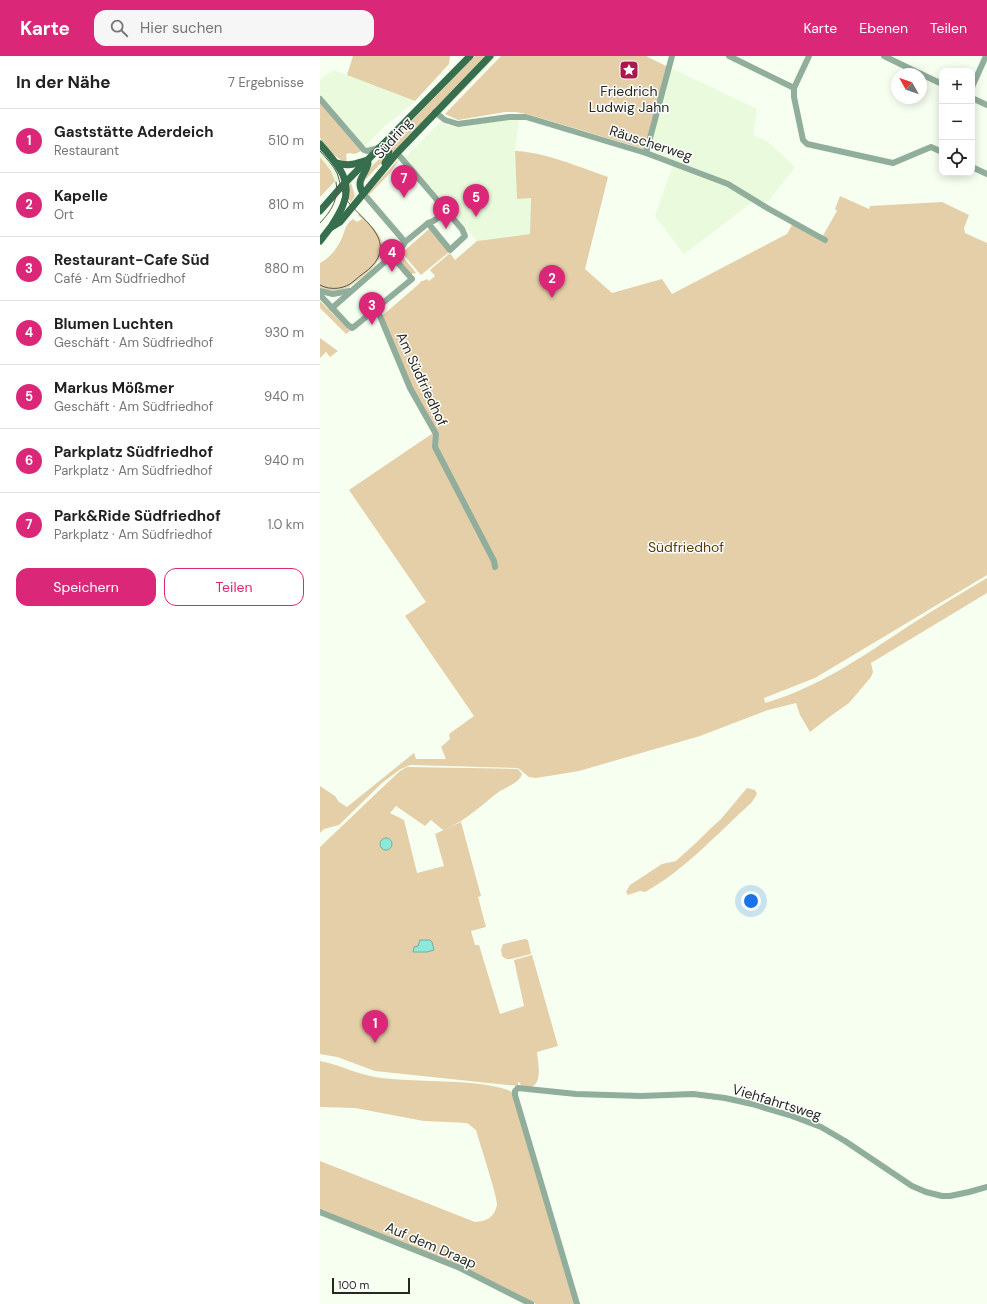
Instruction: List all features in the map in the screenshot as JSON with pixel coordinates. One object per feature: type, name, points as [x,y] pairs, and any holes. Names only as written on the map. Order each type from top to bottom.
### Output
[{"type":"main road","name":"Südring","points":[[320,211],[379,148],[470,56]]},
{"type":"main road","name":"Südring","points":[[320,241],[330,228],[340,222],[397,153],[490,56]]},
{"type":"main road","points":[[320,144],[337,163],[343,173],[346,183],[346,198],[330,228]]},
{"type":"main road","points":[[379,148],[387,149],[389,154],[382,170]]},
{"type":"main road","points":[[337,163],[350,166],[369,160]]},
{"type":"main road","points":[[363,193],[360,187],[360,180],[367,168],[369,160]]},
{"type":"street","points":[[646,153],[672,56]]},
{"type":"street","points":[[729,56],[794,88]]},
{"type":"street","points":[[809,56],[794,88],[794,97],[803,140],[807,144],[893,163],[931,147],[939,150]]},
{"type":"street","points":[[884,56],[909,68]]},
{"type":"street","points":[[975,80],[986,56]]},
{"type":"street","points":[[927,77],[939,83]]},
{"type":"street","points":[[320,99],[364,150],[367,151],[379,148]]},
{"type":"street","points":[[975,99],[987,105]]},
{"type":"street","name":"Räuscherweg","points":[[435,112],[445,120],[458,124],[509,117],[526,117],[646,153],[728,184],[824,240]]},
{"type":"street","points":[[397,153],[447,210],[465,234],[462,240],[450,250],[428,223]]},
{"type":"street","points":[[975,168],[987,174]]},
{"type":"street","points":[[363,193],[406,242]]},
{"type":"street","points":[[332,308],[428,223],[433,222],[447,210]]},
{"type":"street","points":[[320,296],[348,326],[352,328],[412,279],[392,256]]},
{"type":"street","points":[[320,291],[333,294],[353,289]]},
{"type":"street","name":"Am Südfriedhof","points":[[377,309],[410,388],[436,434],[435,447],[476,524],[494,561],[495,567]]},
{"type":"street","name":"Viehfahrtsweg","points":[[577,1304],[515,1095],[517,1089],[576,1094],[641,1096],[693,1094],[726,1098],[792,1116],[821,1128],[845,1141],[912,1186],[926,1192],[942,1196],[950,1196],[964,1194],[987,1187]]},
{"type":"street","name":"Auf dem Draap","points":[[320,1212],[460,1268],[531,1304]]},
{"type":"shaded area","points":[[671,68],[757,109],[753,135],[768,142],[795,167],[768,202],[754,201],[684,254],[655,216],[673,165],[653,154],[649,150]]},
{"type":"shaded area","points":[[333,70],[415,101],[384,127],[365,146],[320,96],[320,80]]},
{"type":"shaded area","points":[[507,119],[519,119],[515,151],[517,199],[531,197],[530,234],[477,241],[405,158],[440,122],[449,126],[461,127]]},
{"type":"shaded area","points":[[320,149],[334,165],[338,173],[340,178],[335,181],[331,171],[320,157]]},
{"type":"green space","points":[[353,56],[450,56],[449,64],[415,101],[347,75]]},
{"type":"green space","points":[[475,56],[485,56],[392,153],[387,146]]},
{"type":"green space","points":[[496,56],[441,113],[442,111]]},
{"type":"green space","points":[[501,56],[646,56],[668,67],[644,149],[527,114],[505,112],[458,120],[445,114]]},
{"type":"green space","points":[[320,103],[361,151],[355,154],[346,154],[347,163],[331,152],[321,140]]},
{"type":"green space","name":"Südfriedhof","points":[[515,151],[550,157],[608,177],[585,269],[612,293],[662,279],[672,294],[787,234],[793,223],[821,239],[837,211],[835,209],[840,196],[869,209],[870,206],[942,202],[969,215],[964,228],[965,233],[987,243],[987,575],[815,678],[764,698],[765,703],[803,689],[839,671],[927,614],[987,578],[987,593],[871,663],[873,672],[871,677],[849,703],[810,732],[800,715],[796,703],[768,710],[700,736],[579,771],[536,778],[529,777],[518,768],[410,765],[399,770],[382,783],[339,825],[324,829],[320,833],[320,786],[335,796],[339,802],[347,807],[414,753],[416,759],[446,759],[441,747],[450,739],[449,734],[474,716],[405,616],[426,602],[349,490],[436,431],[412,390],[382,316],[421,281],[427,279],[429,281],[435,276],[430,270],[450,253],[455,260],[477,241],[530,234],[531,198],[517,199]]},
{"type":"green space","points":[[385,153],[385,159],[365,180],[363,185],[362,183],[367,171]]},
{"type":"green space","points":[[320,157],[331,171],[335,181],[320,197]]},
{"type":"green space","points":[[399,160],[390,173],[369,195],[368,193]]},
{"type":"green space","points":[[351,183],[355,196],[351,202],[348,199],[349,185]]},
{"type":"green space","points":[[359,213],[380,237],[382,252],[379,259],[369,272],[350,287],[334,291],[320,288],[320,263],[329,257],[336,248],[350,221],[353,219],[357,222],[362,219],[358,215]]},
{"type":"green space","points":[[429,229],[449,252],[421,275],[402,253]]},
{"type":"green space","points":[[400,253],[416,273],[411,274],[397,258]]},
{"type":"green space","points":[[320,301],[350,331],[346,334],[320,308]]},
{"type":"green space","points":[[320,338],[338,351],[330,357],[326,352],[320,358]]},
{"type":"green space","points":[[407,767],[518,769],[522,774],[516,782],[500,791],[466,818],[453,826],[461,822],[481,896],[478,897],[486,927],[471,931],[475,945],[479,945],[500,1014],[524,1006],[514,960],[532,955],[558,1046],[537,1052],[539,1075],[535,1085],[530,1088],[523,1088],[518,1081],[518,1086],[375,1071],[337,1057],[320,1054],[320,847],[400,771]],"holes":[[[396,806],[425,826],[431,820],[443,830],[447,829],[435,834],[444,866],[417,873],[404,820],[390,813]]]},
{"type":"green space","points":[[747,788],[755,790],[757,794],[752,802],[701,850],[660,883],[645,892],[640,891],[628,895],[626,892],[630,885],[662,864],[676,861],[721,819]]},
{"type":"green space","points":[[525,939],[528,940],[531,954],[511,959],[506,959],[502,956],[501,950],[503,944]]},
{"type":"green space","points":[[320,1061],[374,1077],[480,1084],[501,1088],[512,1092],[575,1304],[536,1304],[461,1266],[320,1209],[320,1161],[475,1222],[486,1220],[492,1216],[496,1209],[497,1201],[476,1130],[467,1123],[424,1121],[355,1108],[320,1107]]},
{"type":"water","points":[[388,838],[391,839],[391,849],[384,850],[381,849],[380,842],[381,839]]},
{"type":"water","points":[[420,940],[430,940],[434,950],[427,952],[413,952],[414,947],[418,946]]},
{"type":"tram line","points":[[320,151],[337,173],[344,196],[373,229],[378,237],[380,246],[379,255],[373,265],[350,284],[338,288],[329,288],[320,285]]},
{"type":"tram line","points":[[320,223],[328,214],[335,200],[337,188],[336,182]]},
{"type":"place","name":"Friedrich Ludwig Jahn","points":[[629,70]]},
{"type":"place","name":"Park&Ride Südfriedhof","points":[[404,198]]},
{"type":"place","name":"Markus Mößmer","points":[[476,217]]},
{"type":"place","name":"Parkplatz Südfriedhof","points":[[446,229]]},
{"type":"place","name":"Blumen Luchten","points":[[392,272]]},
{"type":"place","name":"Kapelle","points":[[552,298]]},
{"type":"place","name":"Restaurant-Cafe Süd","points":[[372,325]]},
{"type":"place","name":"Gaststätte Aderdeich","points":[[375,1043]]}]
